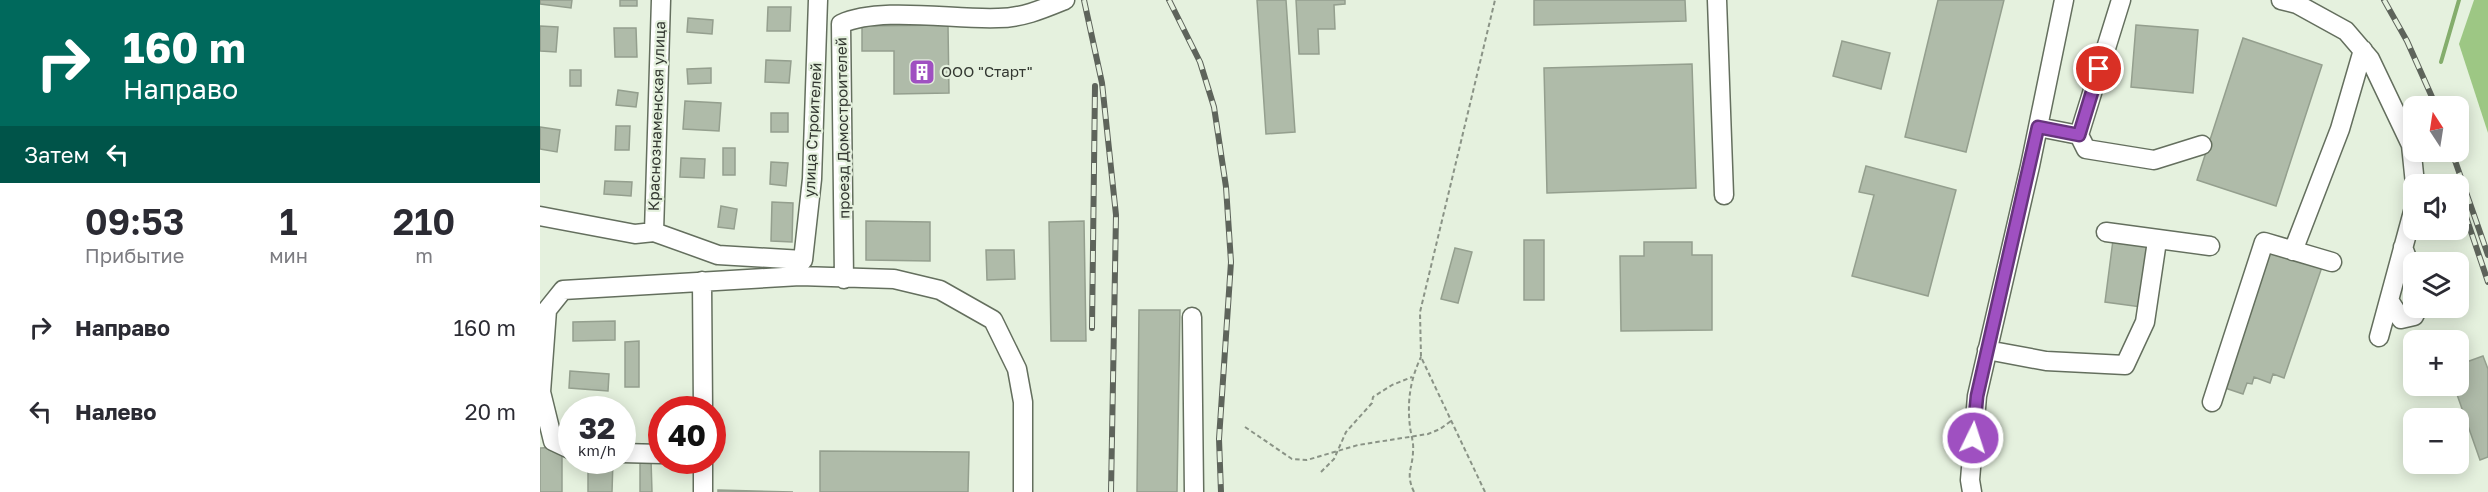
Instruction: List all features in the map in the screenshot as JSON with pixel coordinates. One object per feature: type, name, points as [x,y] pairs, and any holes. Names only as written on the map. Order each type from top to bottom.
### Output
[{"type":"street","name":"Краснознаменская улица","points":[[654,232],[661,0]]},
{"type":"street","name":"улица Строителей","points":[[654,232],[718,255],[804,260],[812,179],[818,0]]},
{"type":"street","points":[[1717,0],[1724,195]]},
{"type":"street","points":[[1972,492],[1970,480],[1977,396],[2038,127],[2064,0]]},
{"type":"street","points":[[2121,0],[2079,135],[2086,149],[2154,160],[2202,145]]},
{"type":"street","points":[[2281,0],[2297,4],[2346,31],[2370,59],[2411,145],[2414,174]]},
{"type":"street","name":"проезд Домостроителей","points":[[844,278],[841,24],[854,18],[912,16],[999,18],[1030,14],[1071,2]]},
{"type":"street","points":[[2293,251],[2340,129],[2363,50]]},
{"type":"street","points":[[2038,127],[2079,135]]},
{"type":"street","points":[[540,216],[635,234],[654,232]]},
{"type":"street","points":[[2106,232],[2157,241],[2210,246]]},
{"type":"street","points":[[2379,337],[2405,240]]},
{"type":"street","points":[[1987,350],[2046,361],[2125,365],[2145,322],[2157,241]]},
{"type":"street","points":[[2212,402],[2264,242],[2332,262]]},
{"type":"street","points":[[2403,247],[2405,252]]},
{"type":"street","points":[[558,443],[553,441],[541,392],[547,310],[563,290],[702,281],[894,279],[940,290],[993,320],[1017,369],[1023,402],[1023,492]]},
{"type":"street","points":[[702,281],[703,396]]},
{"type":"street","points":[[2389,300],[2401,319],[2405,318]]},
{"type":"street","points":[[1192,317],[1194,492]]},
{"type":"street","points":[[703,474],[703,492]]},
{"type":"path","points":[[1485,492],[1421,357],[1420,312],[1495,0]]},
{"type":"path","points":[[1414,492],[1409,481],[1409,468],[1414,451],[1409,397],[1412,376],[1421,357]]},
{"type":"path","points":[[1321,472],[1338,453],[1346,432],[1372,403],[1373,397],[1412,376]]},
{"type":"path","points":[[1245,427],[1292,459],[1307,460],[1338,453],[1358,445],[1428,434],[1440,429],[1451,420]]},
{"type":"green space","points":[[2474,0],[2488,0],[2488,133],[2459,44]]},
{"type":"building","points":[[540,0],[572,0],[571,8],[540,4]]},
{"type":"building","points":[[620,0],[637,0],[637,6],[620,6]]},
{"type":"building","points":[[1257,0],[1286,0],[1295,132],[1266,134]]},
{"type":"building","points":[[1296,0],[1345,0],[1345,4],[1334,5],[1335,29],[1318,29],[1319,54],[1299,54]]},
{"type":"building","points":[[1534,0],[1685,0],[1686,21],[1534,25]]},
{"type":"building","points":[[1938,0],[2004,0],[1966,152],[1905,137]]},
{"type":"building","points":[[768,7],[791,7],[790,31],[767,31]]},
{"type":"building","points":[[688,18],[713,20],[712,34],[687,32]]},
{"type":"building","name":"ООО \"Старт\"","points":[[948,25],[949,93],[894,94],[894,51],[862,51],[862,26]]},
{"type":"building","points":[[2136,25],[2198,30],[2193,93],[2131,87]]},
{"type":"building","points":[[540,26],[558,27],[556,52],[540,51]]},
{"type":"building","points":[[614,28],[636,28],[637,57],[615,57]]},
{"type":"building","points":[[2243,38],[2322,65],[2276,206],[2197,180]]},
{"type":"building","points":[[1842,41],[1890,53],[1881,89],[1833,76]]},
{"type":"building","points":[[766,60],[791,61],[789,83],[765,82]]},
{"type":"building","points":[[1692,64],[1696,188],[1547,193],[1544,68]]},
{"type":"building","points":[[711,68],[711,83],[688,84],[687,69]]},
{"type":"building","points":[[570,70],[581,70],[581,86],[570,86]]},
{"type":"building","points":[[618,90],[638,93],[636,107],[616,105]]},
{"type":"building","points":[[685,101],[721,103],[719,131],[683,129]]},
{"type":"building","points":[[771,113],[788,113],[788,132],[771,132]]},
{"type":"building","points":[[616,126],[630,126],[629,150],[615,150]]},
{"type":"building","points":[[540,127],[560,130],[557,152],[540,149]]},
{"type":"building","points":[[723,148],[735,148],[735,175],[723,175]]},
{"type":"building","points":[[681,158],[705,159],[704,178],[680,177]]},
{"type":"building","points":[[771,162],[788,163],[786,186],[770,184]]},
{"type":"building","points":[[1866,166],[1956,190],[1928,296],[1852,276],[1874,195],[1859,192]]},
{"type":"building","points":[[605,181],[632,182],[631,196],[604,194]]},
{"type":"building","points":[[772,202],[793,203],[792,242],[771,241]]},
{"type":"building","points":[[721,206],[737,209],[734,229],[718,227]]},
{"type":"building","points":[[866,221],[930,222],[930,261],[866,260]]},
{"type":"building","points":[[1084,221],[1086,341],[1051,341],[1049,222]]},
{"type":"building","points":[[1524,240],[1544,240],[1544,300],[1524,300]]},
{"type":"building","points":[[2113,240],[2149,245],[2141,307],[2105,302]]},
{"type":"building","points":[[1644,242],[1692,242],[1692,255],[1712,255],[1712,330],[1621,331],[1620,256],[1644,256]]},
{"type":"building","points":[[2267,246],[2323,264],[2284,378],[2273,374],[2270,383],[2254,377],[2252,384],[2247,383],[2243,394],[2219,386]]},
{"type":"building","points":[[1455,248],[1472,252],[1458,303],[1441,299]]},
{"type":"building","points":[[986,250],[1014,250],[1015,279],[987,280]]},
{"type":"building","points":[[1139,310],[1180,310],[1177,492],[1137,492]]},
{"type":"building","points":[[615,321],[615,340],[573,341],[573,322]]},
{"type":"building","points":[[639,341],[639,387],[625,387],[625,342]]},
{"type":"building","points":[[2483,356],[2488,369],[2488,457],[2480,460],[2469,429],[2469,408],[2462,408],[2458,396],[2469,396],[2469,361]]},
{"type":"building","points":[[570,371],[609,374],[608,391],[569,388]]},
{"type":"building","points":[[558,447],[558,474],[562,474],[562,492],[540,492],[540,448]]},
{"type":"building","points":[[820,451],[969,452],[968,492],[820,492]]},
{"type":"building","points":[[640,459],[648,459],[648,474],[651,474],[652,492],[640,492]]},
{"type":"building","points":[[588,474],[613,474],[612,492],[588,492]]},
{"type":"building","points":[[718,490],[793,492],[718,492]]},
{"type":"waterway","points":[[2441,62],[2459,0]]},
{"type":"railway","points":[[1084,0],[1102,83],[1116,215],[1111,492]]},
{"type":"railway","points":[[1169,0],[1200,62],[1214,107],[1226,187],[1231,262],[1219,439],[1221,492]]},
{"type":"railway","points":[[2384,0],[2407,41],[2432,96]]},
{"type":"railway","points":[[1092,328],[1095,86]]},
{"type":"railway","points":[[2455,162],[2488,255]]},
{"type":"railway","points":[[2469,226],[2488,282]]},
{"type":"place","name":"ООО \"Старт\"","points":[[922,72]]},
{"type":"route","points":[[1973,438],[1977,396],[2038,127],[2079,135],[2099,69]]}]
